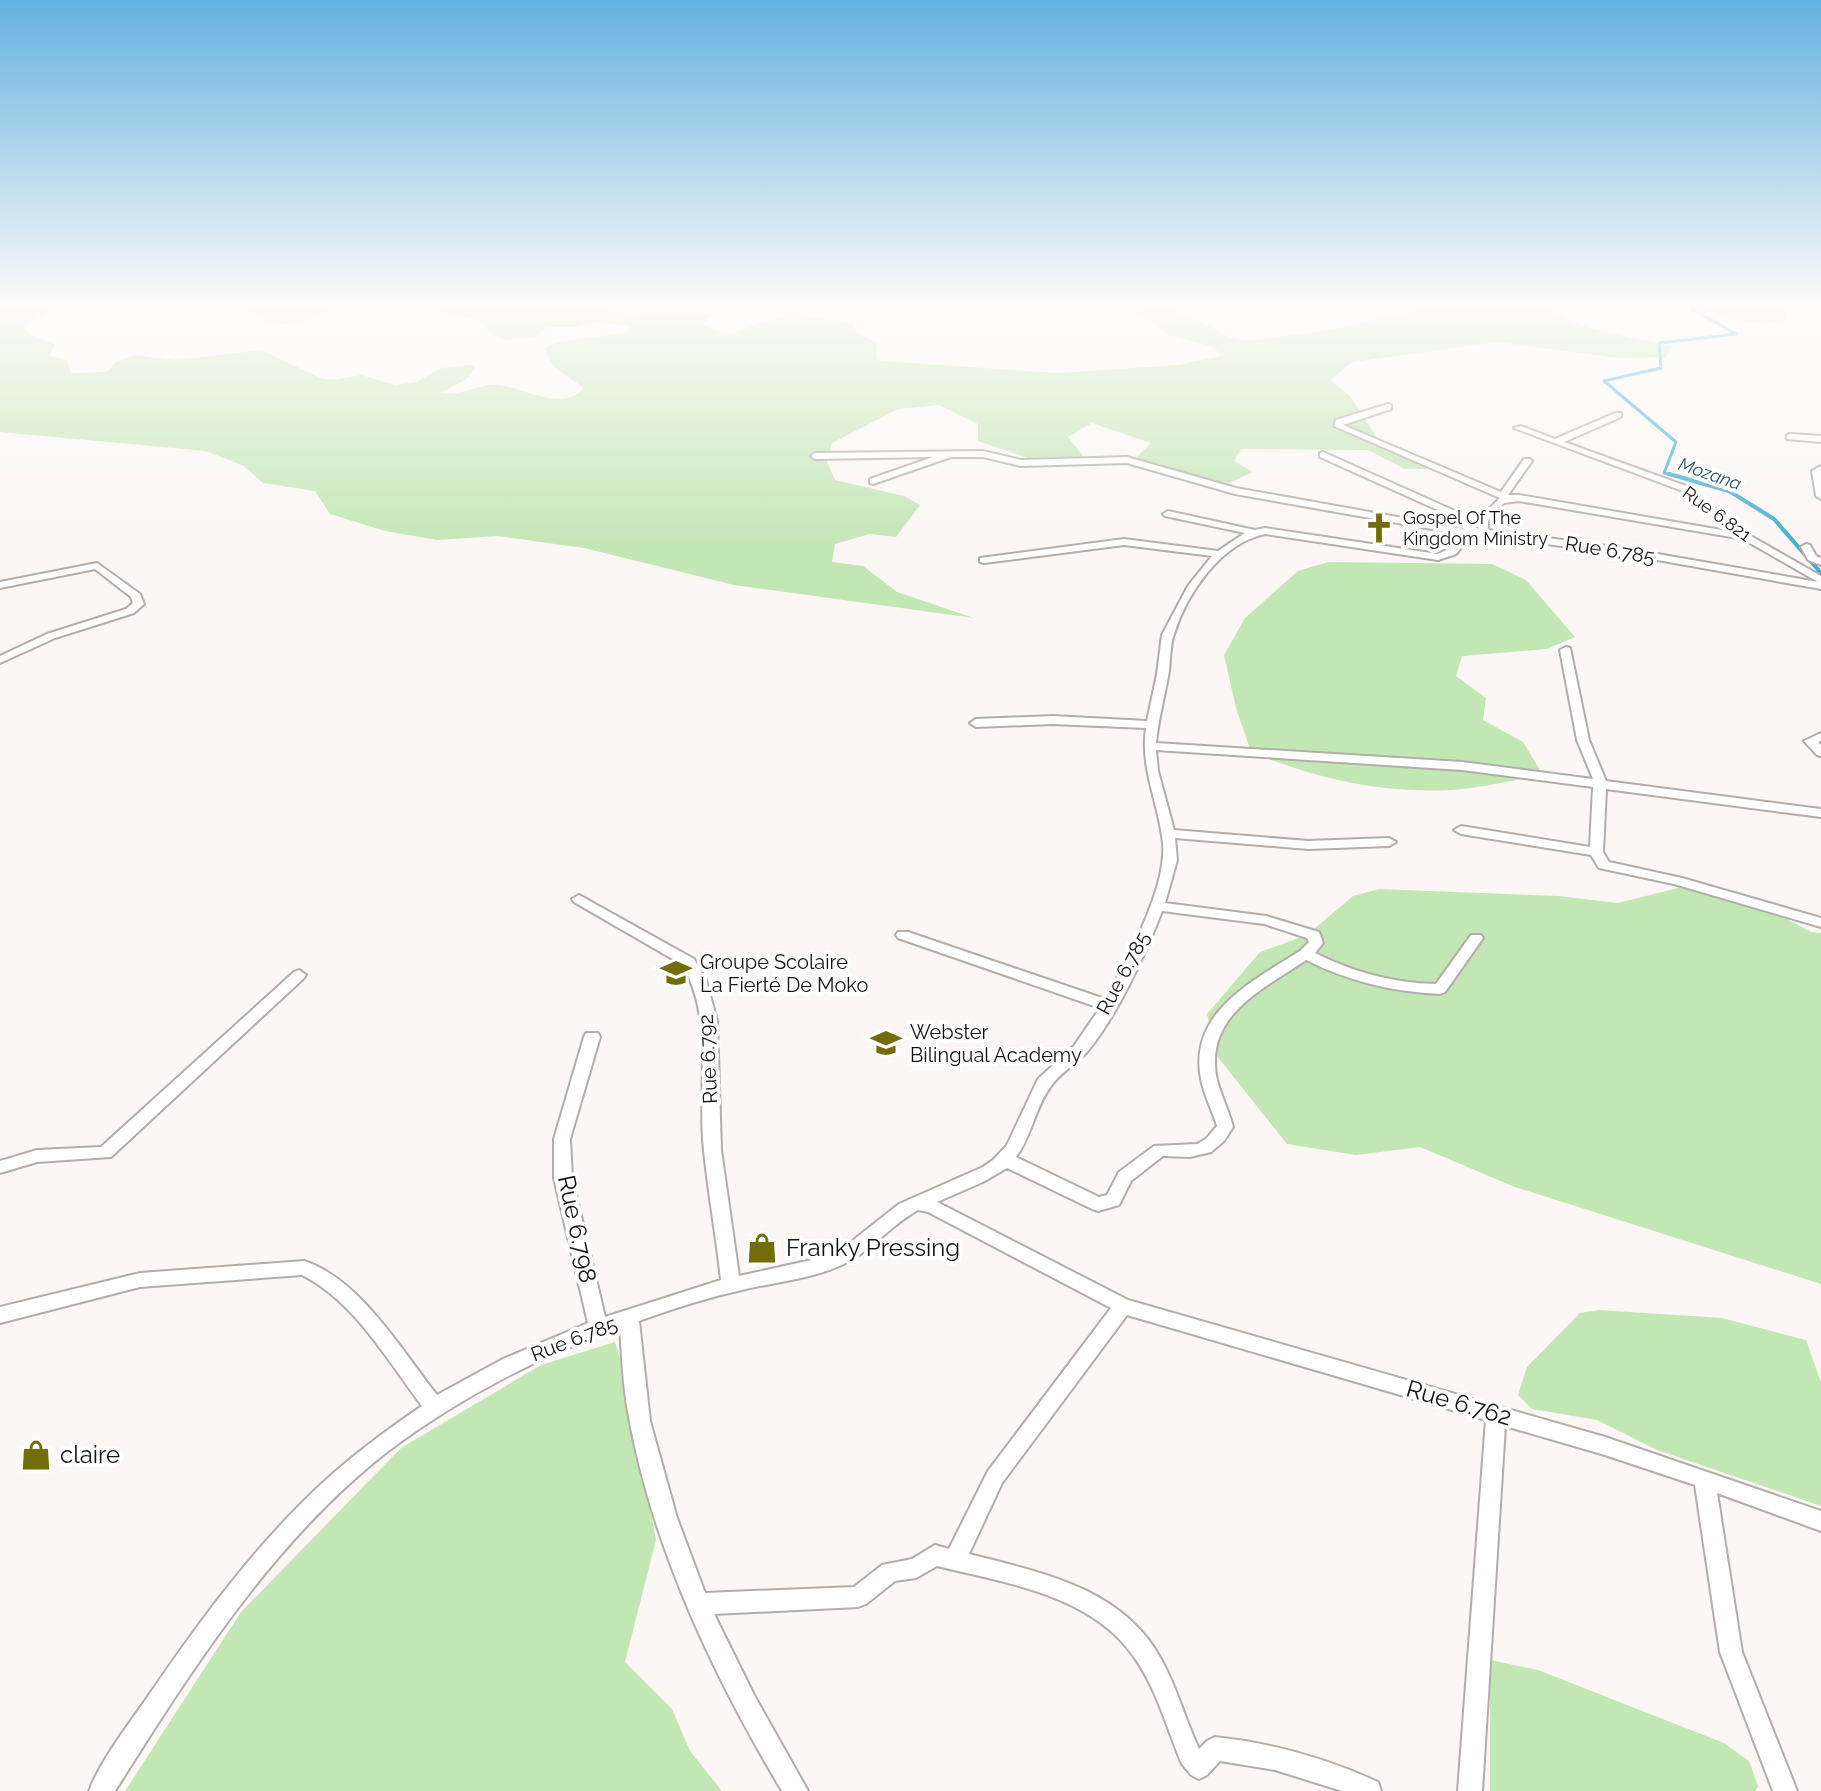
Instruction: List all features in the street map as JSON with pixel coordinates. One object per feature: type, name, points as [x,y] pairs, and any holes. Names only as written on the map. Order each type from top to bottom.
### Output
[{"type":"street","points":[[1388,407],[1339,422],[1338,426],[1506,497],[1746,537]]},
{"type":"street","points":[[1555,442],[1618,415]]},
{"type":"street","name":"Rue 6.821","points":[[1518,428],[1683,488],[1746,537],[1821,583]]},
{"type":"street","points":[[1790,437],[1821,439]]},
{"type":"street","points":[[873,481],[950,454]]},
{"type":"street","name":"Rue 6.785","points":[[815,456],[983,454],[1021,463],[1127,460],[1235,491],[1474,532],[1629,552],[1821,583]]},
{"type":"street","points":[[1323,455],[1452,513],[1474,532]]},
{"type":"street","points":[[1168,514],[1251,531],[1438,557],[1449,555],[1474,532],[1506,497],[1527,461]]},
{"type":"street","points":[[1821,469],[1817,471],[1821,496]]},
{"type":"street","name":"Rue 6.785","points":[[101,1791],[160,1694],[289,1528],[353,1465],[434,1406],[513,1363],[629,1318],[731,1285],[835,1261],[917,1202],[953,1191],[1006,1160],[1027,1123],[1041,1087],[1074,1057],[1107,1005],[1156,906],[1171,858],[1149,746],[1166,640],[1188,593],[1221,554],[1251,531]]},
{"type":"street","points":[[984,560],[1124,542],[1221,554]]},
{"type":"street","points":[[1806,547],[1812,558],[1821,562]]},
{"type":"street","points":[[0,585],[97,566],[136,596],[139,604],[130,611],[51,636],[0,660]]},
{"type":"street","points":[[1566,650],[1583,740],[1600,781],[1596,852],[1604,865],[1677,881],[1821,923]]},
{"type":"street","points":[[976,723],[1053,720],[1153,725]]},
{"type":"street","points":[[1821,737],[1810,741],[1821,752]]},
{"type":"street","points":[[1149,746],[1448,765],[1600,781],[1821,813]]},
{"type":"street","points":[[1461,830],[1596,852]]},
{"type":"street","points":[[1167,833],[1308,845],[1389,842]]},
{"type":"street","name":"Rue 6.792","points":[[579,899],[689,962],[699,976],[711,1061],[711,1133],[731,1285]]},
{"type":"street","points":[[1006,1160],[1098,1204],[1113,1200],[1125,1177],[1160,1150],[1199,1151],[1214,1144],[1225,1127],[1208,1075],[1209,1032],[1228,1006],[1305,954],[1316,943],[1314,935],[1266,920],[1156,906]]},
{"type":"street","points":[[903,935],[1107,1005]]},
{"type":"street","points":[[1305,954],[1334,968],[1380,983],[1409,989],[1440,989],[1476,938]]},
{"type":"street","points":[[0,1167],[37,1156],[105,1153],[299,975]]},
{"type":"street","name":"Rue 6.798","points":[[592,1037],[562,1139],[563,1178],[599,1329]]},
{"type":"street","name":"Rue 6.762","points":[[917,1202],[933,1207],[1123,1306],[1496,1414],[1704,1479],[1821,1521]]},
{"type":"street","points":[[0,1315],[140,1280],[304,1268],[320,1273],[343,1293],[434,1406]]},
{"type":"street","points":[[955,1560],[995,1477],[1123,1306]]},
{"type":"street","points":[[629,1318],[640,1418],[671,1539],[727,1669],[796,1791]]},
{"type":"street","points":[[1470,1791],[1496,1414]]},
{"type":"street","points":[[1704,1479],[1731,1652],[1785,1791]]},
{"type":"street","points":[[698,1604],[858,1597],[890,1572],[916,1568],[935,1555],[955,1560],[1084,1600],[1111,1615],[1136,1640],[1156,1675],[1190,1756],[1199,1767],[1215,1749],[1271,1754],[1325,1769],[1369,1791]]},
{"type":"green space","points":[[0,387],[452,387],[440,393],[456,393],[484,387],[507,387],[541,396],[564,398],[575,395],[584,388],[582,387],[1338,387],[1350,396],[1377,438],[1445,469],[1405,469],[1368,450],[1241,449],[1234,461],[1253,472],[1229,483],[1175,473],[1136,458],[1151,443],[1092,423],[1068,437],[1087,461],[1037,461],[978,441],[978,424],[939,405],[898,409],[832,443],[827,462],[835,480],[904,496],[920,505],[896,537],[870,534],[835,544],[832,562],[863,566],[897,592],[974,618],[734,585],[584,548],[498,536],[437,540],[385,531],[330,514],[315,491],[263,483],[244,466],[206,451],[0,432]]},
{"type":"green space","points":[[1328,562],[1492,564],[1526,580],[1575,637],[1547,649],[1462,656],[1456,676],[1486,698],[1483,720],[1523,742],[1543,775],[1462,789],[1425,791],[1374,787],[1324,777],[1251,752],[1236,708],[1224,655],[1245,618],[1298,571]]},
{"type":"green space","points":[[1690,885],[1756,903],[1811,932],[1821,933],[1821,1284],[1515,1187],[1420,1147],[1356,1155],[1287,1144],[1217,1056],[1207,1014],[1260,952],[1307,935],[1353,896],[1379,889],[1558,896],[1618,903]]},
{"type":"green space","points":[[1599,1310],[1722,1318],[1806,1340],[1821,1382],[1821,1506],[1657,1450],[1597,1420],[1532,1409],[1518,1395],[1527,1367],[1580,1313]]},
{"type":"green space","points":[[615,1342],[629,1388],[656,1540],[625,1662],[672,1709],[690,1751],[722,1791],[125,1791],[241,1612],[401,1448],[541,1365]]},
{"type":"green space","points":[[1490,1660],[1538,1670],[1724,1743],[1749,1761],[1758,1786],[1755,1791],[1490,1791]]},
{"type":"waterway","name":"Mozana","points":[[1611,387],[1676,442],[1664,473],[1672,475]]},
{"type":"waterway","name":"Mozana","points":[[1672,475],[1677,476]]},
{"type":"waterway","name":"Mozana","points":[[1672,475],[1729,491],[1774,519],[1821,573]]},
{"type":"place","name":"Gospel Of The Kingdom Ministry","points":[[1379,528]]},
{"type":"place","name":"Groupe Scolaire La Fierté De Moko","points":[[676,973]]},
{"type":"place","name":"Webster Bilingual Academy","points":[[886,1043]]},
{"type":"place","name":"Franky Pressing","points":[[762,1248]]},
{"type":"place","name":"claire","points":[[36,1455]]}]
